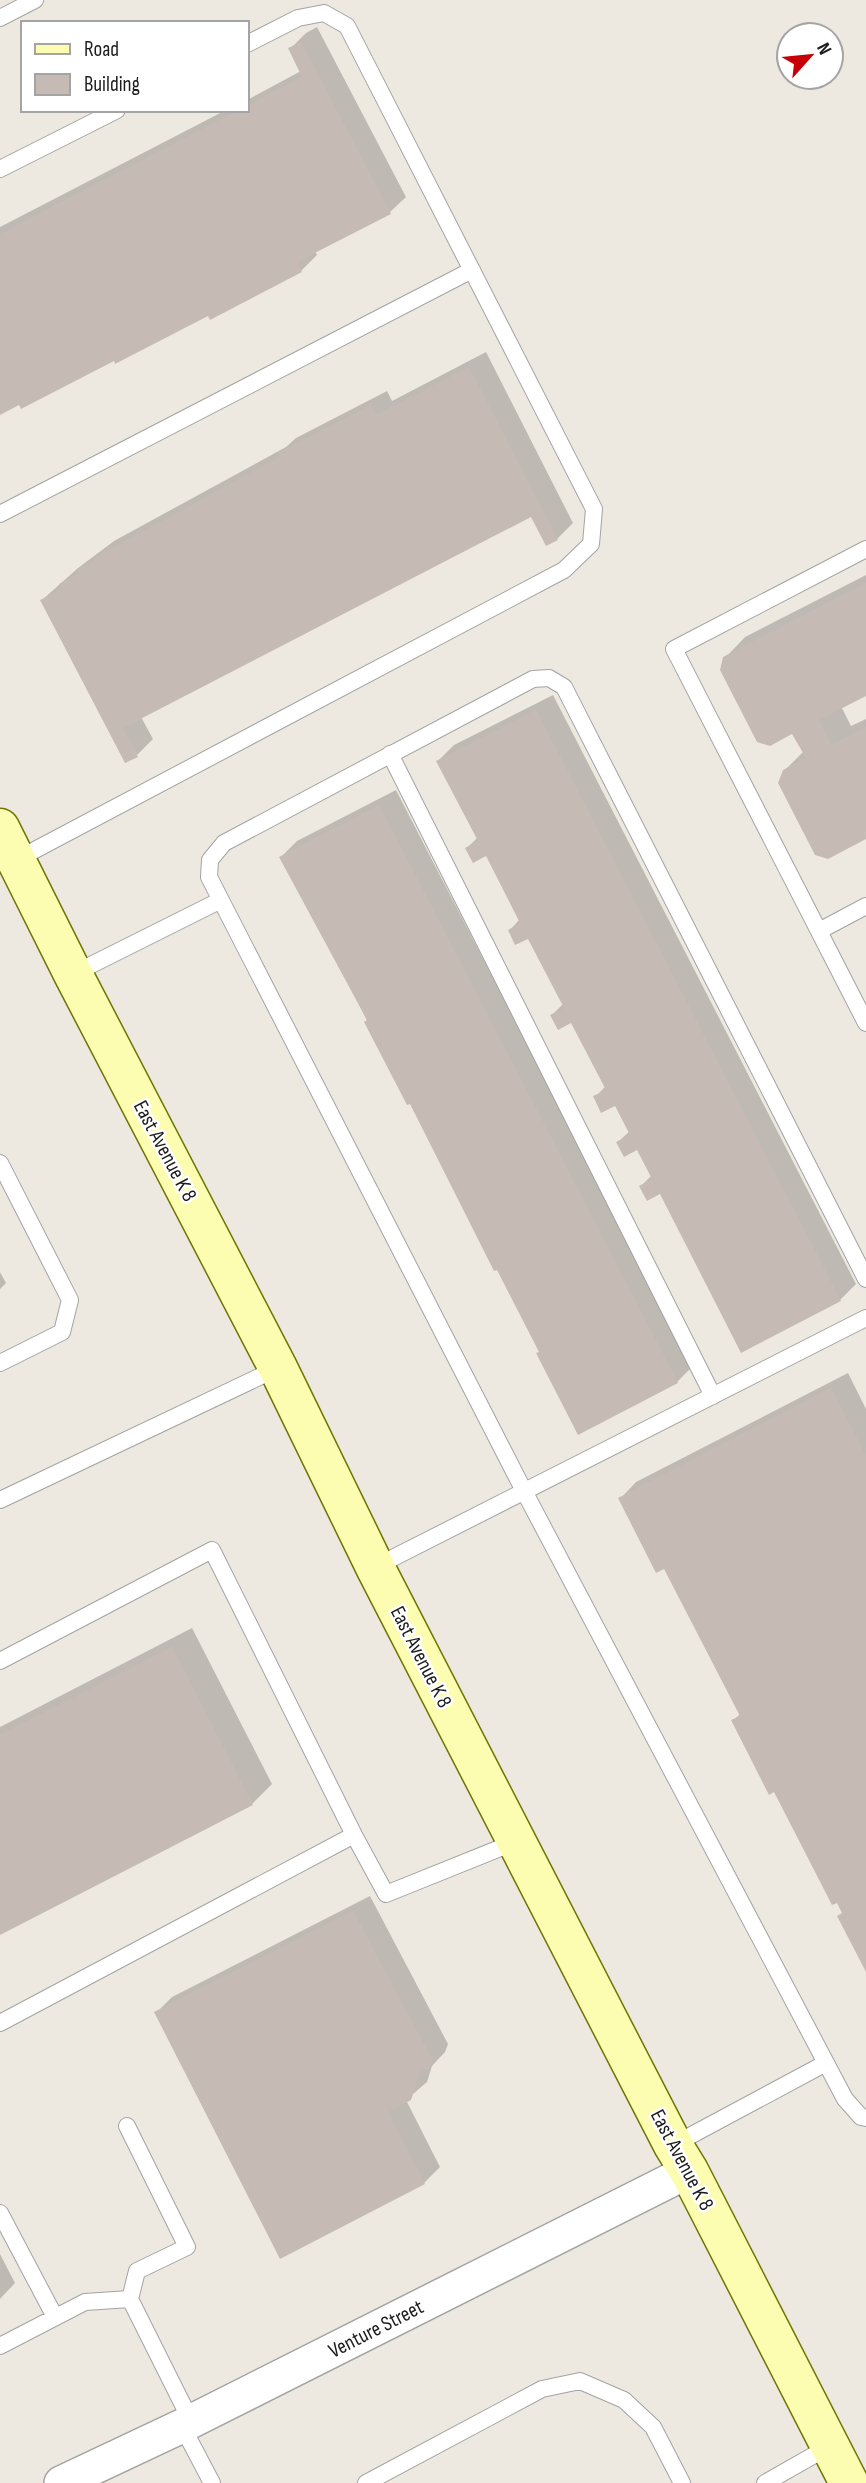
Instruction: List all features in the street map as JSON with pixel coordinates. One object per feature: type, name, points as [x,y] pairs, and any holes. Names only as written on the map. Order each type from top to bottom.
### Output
[{"type":"street","name":"East Avenue K 8","points":[[8,844],[278,1368],[375,1567],[515,1842],[849,2483]]},
{"type":"street","name":"Venture Street","points":[[61,2483],[187,2424],[681,2158]]},
{"type":"lane","points":[[0,18],[35,0]]},
{"type":"lane","points":[[8,844],[564,570],[591,544],[594,509],[347,26],[324,13],[298,18],[248,43]]},
{"type":"lane","points":[[0,169],[113,112]]},
{"type":"lane","points":[[0,514],[472,270]]},
{"type":"lane","points":[[866,549],[674,649],[866,1023]]},
{"type":"lane","points":[[866,1279],[564,687],[549,678],[533,679],[223,843],[210,860],[209,877],[220,900],[524,1491],[845,2099],[861,2117],[866,2118]]},
{"type":"lane","points":[[390,754],[713,1395]]},
{"type":"lane","points":[[73,974],[220,900]]},
{"type":"lane","points":[[819,931],[866,906]]},
{"type":"lane","points":[[0,1163],[70,1300],[62,1332],[0,1363]]},
{"type":"lane","points":[[375,1567],[866,1318]]},
{"type":"lane","points":[[0,1500],[278,1368]]},
{"type":"lane","points":[[0,1661],[212,1549],[386,1894],[515,1842]]},
{"type":"lane","points":[[0,2023],[354,1835]]},
{"type":"lane","points":[[681,2158],[826,2063]]},
{"type":"lane","points":[[127,2126],[187,2247],[137,2271],[130,2299],[212,2483]]},
{"type":"lane","points":[[0,2213],[55,2317]]},
{"type":"lane","points":[[0,2346],[85,2302],[130,2299]]},
{"type":"lane","points":[[366,2483],[542,2389],[580,2381],[624,2400],[653,2427],[682,2483]]},
{"type":"lane","points":[[765,2483],[830,2446]]},
{"type":"building","points":[[301,42],[391,214],[297,262],[302,272],[210,320],[208,316],[21,409],[19,405],[0,415],[0,234],[235,112],[248,112],[248,105],[302,77],[288,48]]},
{"type":"building","points":[[469,367],[558,540],[546,546],[531,517],[123,728],[138,757],[125,763],[40,600],[62,589],[59,584],[79,573],[77,569],[97,559],[96,557],[280,457],[278,453],[371,405],[376,415]]},
{"type":"building","points":[[866,583],[866,696],[819,720],[831,745],[866,727],[866,839],[828,859],[815,855],[778,783],[783,770],[806,758],[792,734],[770,746],[757,742],[720,670],[723,657]]},
{"type":"building","points":[[536,710],[841,1301],[741,1353],[660,1194],[647,1201],[639,1186],[652,1179],[637,1150],[624,1157],[616,1142],[630,1135],[615,1106],[601,1113],[593,1096],[606,1090],[571,1023],[558,1030],[550,1015],[564,1008],[528,939],[515,945],[508,930],[520,923],[486,856],[473,863],[465,848],[478,841],[436,761]]},
{"type":"building","points":[[379,805],[678,1383],[578,1435],[497,1270],[494,1271],[410,1104],[407,1105],[364,1022],[367,1020],[279,857]]},
{"type":"building","points":[[831,1388],[866,1456],[866,1972],[837,1916],[842,1913],[837,1903],[832,1905],[774,1792],[769,1795],[731,1720],[740,1716],[664,1569],[656,1573],[618,1498]]},
{"type":"building","points":[[172,1647],[253,1805],[0,1935],[0,1735]]},
{"type":"building","points":[[353,1911],[433,2061],[429,2070],[421,2068],[411,2100],[388,2112],[425,2184],[280,2259],[154,2012]]}]
